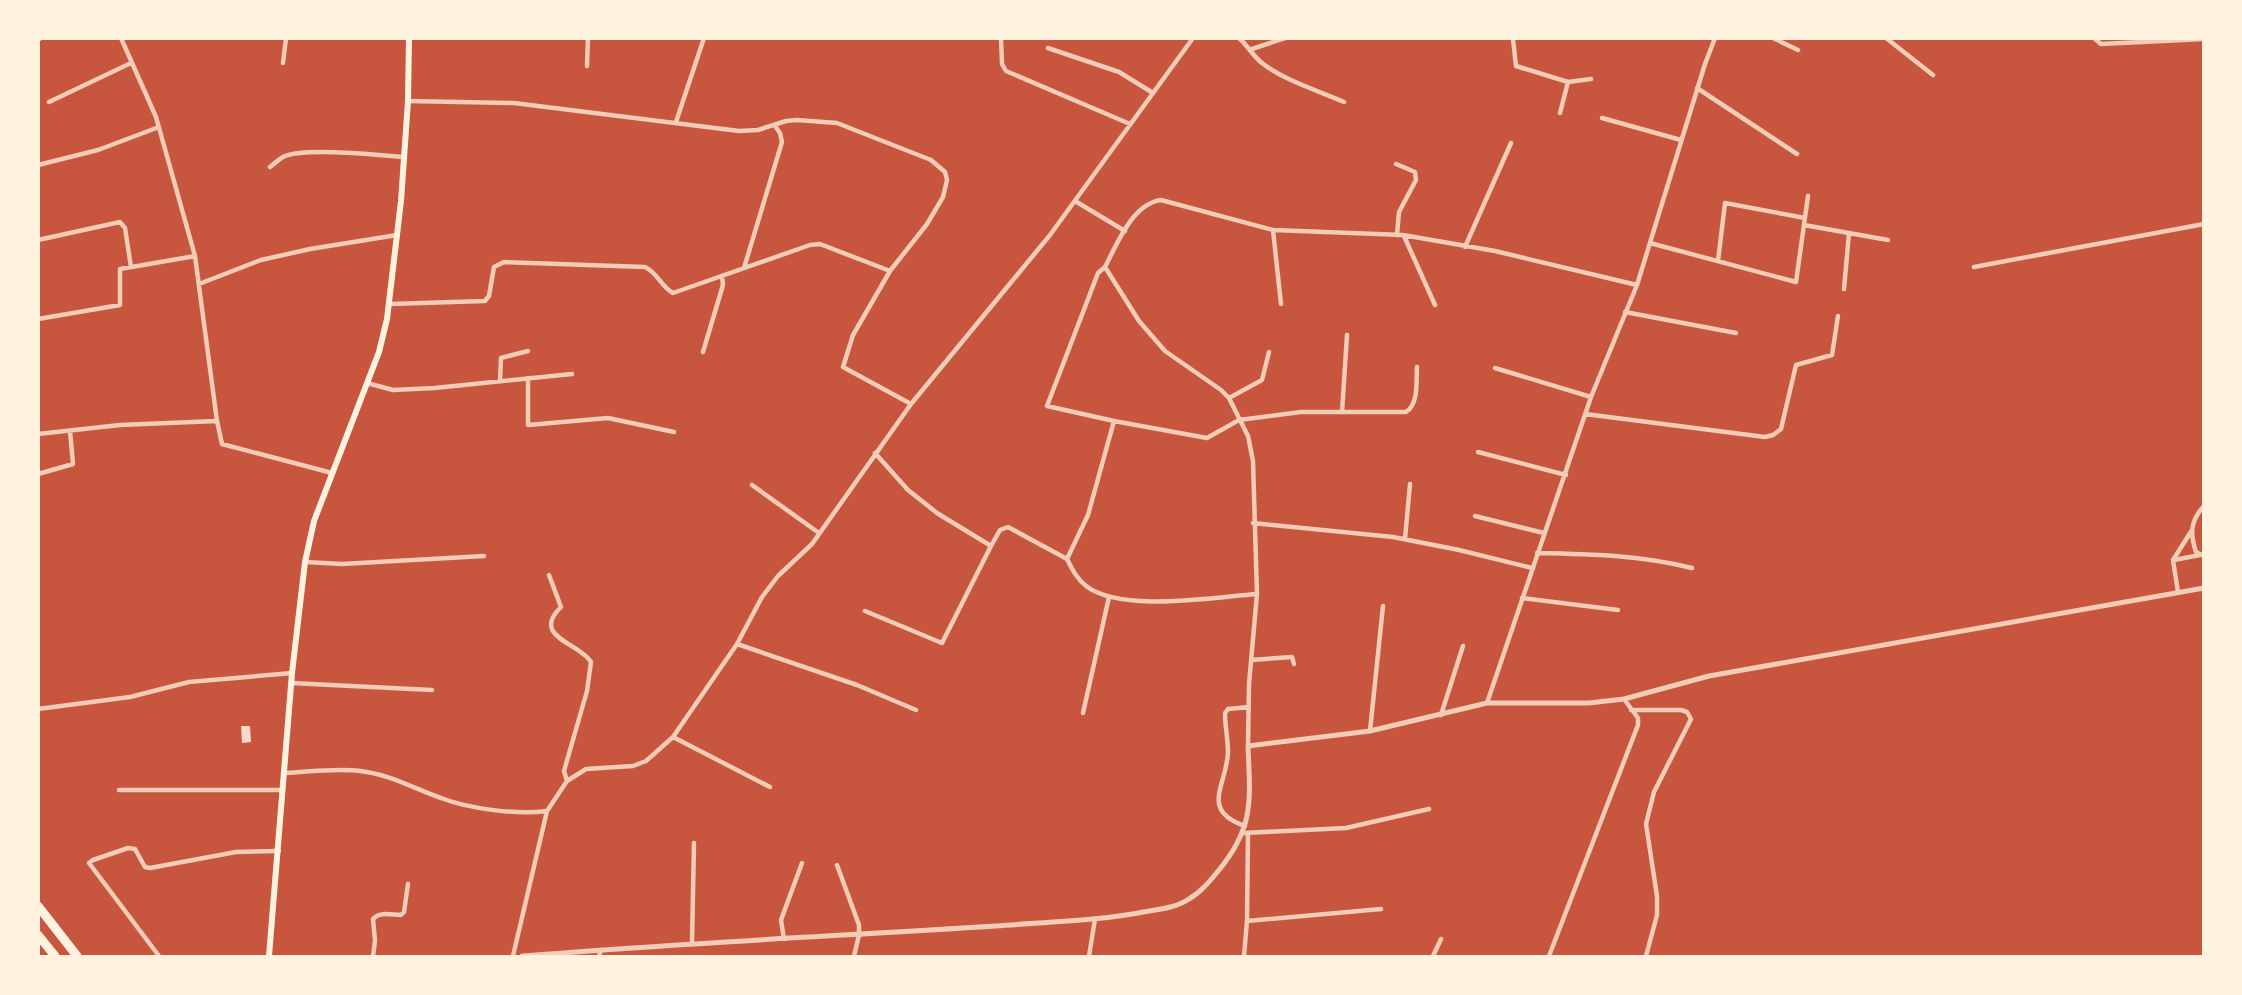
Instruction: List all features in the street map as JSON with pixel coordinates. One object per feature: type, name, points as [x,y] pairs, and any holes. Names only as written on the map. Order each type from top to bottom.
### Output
[{"type":"highway","points":[[38,906],[77,957]]},
{"type":"highway","points":[[38,935],[55,957]]},
{"type":"main road","points":[[269,957],[291,683],[305,562],[314,521],[379,352],[390,304],[405,157],[409,38]]},
{"type":"street","points":[[121,38],[159,127],[195,256],[222,444],[332,473]]},
{"type":"street","points":[[283,63],[286,38]]},
{"type":"street","points":[[587,66],[588,38]]},
{"type":"street","points":[[676,122],[704,38]]},
{"type":"street","points":[[1001,38],[1002,64],[1006,71],[1130,124]]},
{"type":"street","points":[[513,957],[547,811],[567,781],[586,769],[633,766],[646,761],[673,737],[737,644],[778,576],[812,544],[911,404],[1050,235],[1193,38]]},
{"type":"street","points":[[1239,38],[1262,63],[1344,102]]},
{"type":"street","points":[[1251,49],[1285,38]]},
{"type":"street","points":[[1486,703],[1591,397],[1637,285],[1715,38]]},
{"type":"street","points":[[1773,38],[1798,50]]},
{"type":"street","points":[[1886,38],[1933,75]]},
{"type":"street","points":[[2094,38],[2101,44],[2203,38]]},
{"type":"street","points":[[1513,39],[1516,66],[1568,82],[1591,79]]},
{"type":"street","points":[[1048,48],[1119,72],[1153,93]]},
{"type":"street","points":[[49,102],[131,63]]},
{"type":"street","points":[[1560,113],[1568,82]]},
{"type":"street","points":[[1698,88],[1797,154]]},
{"type":"street","points":[[408,101],[514,103],[739,131],[758,130],[797,120],[836,123],[931,160],[945,172],[947,180],[943,197],[927,224],[890,271],[853,335],[843,367],[911,404]]},
{"type":"street","points":[[1602,118],[1681,140]]},
{"type":"street","points":[[743,268],[782,142],[775,126]]},
{"type":"street","points":[[38,165],[98,150],[159,127]]},
{"type":"street","points":[[1465,247],[1511,143]]},
{"type":"street","points":[[270,167],[285,156],[307,154],[348,152],[405,157]]},
{"type":"street","points":[[1396,164],[1415,172],[1416,180],[1399,212],[1397,235]]},
{"type":"street","points":[[1650,243],[1796,282],[1808,196]]},
{"type":"street","points":[[1417,367],[1415,402],[1412,409],[1406,412],[1301,412],[1239,420],[1207,438],[1047,406],[1098,273],[1105,267],[1139,211],[1150,201],[1161,200],[1273,230],[1403,235],[1495,251],[1637,285]]},
{"type":"street","points":[[1075,201],[1125,231]]},
{"type":"street","points":[[1717,261],[1726,203],[1805,218]]},
{"type":"street","points":[[38,240],[120,222],[125,228],[131,267]]},
{"type":"street","points":[[1974,267],[2203,224]]},
{"type":"street","points":[[1804,225],[1888,240]]},
{"type":"street","points":[[1273,230],[1281,304]]},
{"type":"street","points":[[1844,289],[1849,233]]},
{"type":"street","points":[[199,284],[261,260],[397,235]]},
{"type":"street","points":[[1403,235],[1435,305]]},
{"type":"street","points":[[390,304],[485,301],[489,296],[494,267],[503,262],[645,267],[653,271],[666,289],[673,293],[810,245],[820,244],[890,271]]},
{"type":"street","points":[[38,318],[120,305],[120,269],[195,256]]},
{"type":"street","points":[[1105,267],[1139,321],[1165,351],[1229,398],[1251,446],[1257,594],[1249,707],[1250,799],[1246,830],[1247,921],[1244,957]]},
{"type":"street","points":[[703,352],[723,285],[722,276]]},
{"type":"street","points":[[1625,313],[1736,333]]},
{"type":"street","points":[[1585,414],[1765,437],[1773,435],[1781,429],[1796,365],[1832,355],[1838,316]]},
{"type":"street","points":[[1342,412],[1346,335]]},
{"type":"street","points":[[500,381],[501,358],[528,351]]},
{"type":"street","points":[[1229,398],[1262,380],[1269,352]]},
{"type":"street","points":[[1494,368],[1591,397]]},
{"type":"street","points":[[367,383],[393,390],[572,374]]},
{"type":"street","points":[[528,378],[528,425],[608,418],[674,432]]},
{"type":"street","points":[[38,434],[120,425],[217,421]]},
{"type":"street","points":[[1067,559],[1087,515],[1114,421]]},
{"type":"street","points":[[38,474],[73,464],[71,431]]},
{"type":"street","points":[[1478,452],[1566,475]]},
{"type":"street","points":[[875,453],[908,490],[969,534],[991,546]]},
{"type":"street","points":[[1405,540],[1410,484]]},
{"type":"street","points":[[752,485],[819,533]]},
{"type":"street","points":[[2178,592],[2173,560],[2203,506]]},
{"type":"street","points":[[1475,516],[1544,533]]},
{"type":"street","points":[[1253,523],[1405,540],[1532,568]]},
{"type":"street","points":[[865,611],[942,643],[1000,530],[1009,527],[1067,559],[1085,586],[1109,597],[1182,601],[1257,594]]},
{"type":"street","points":[[2192,530],[2196,552],[2202,556]]},
{"type":"street","points":[[1536,553],[1656,559],[1692,568]]},
{"type":"street","points":[[305,562],[342,564],[484,556]]},
{"type":"street","points":[[2173,560],[2202,556]]},
{"type":"street","points":[[548,575],[561,607],[552,616],[550,624],[554,632],[571,647],[587,656],[591,662],[587,691],[564,771],[567,781]]},
{"type":"street","points":[[1248,746],[1370,731],[1486,703],[1589,703],[1624,699],[1709,676],[2203,588]]},
{"type":"street","points":[[1083,713],[1109,597]]},
{"type":"street","points":[[1522,598],[1618,610]]},
{"type":"street","points":[[1370,731],[1383,607]]},
{"type":"street","points":[[737,644],[857,685],[916,710]]},
{"type":"street","points":[[1441,716],[1463,646]]},
{"type":"street","points":[[1251,660],[1292,657],[1294,664]]},
{"type":"street","points":[[38,709],[130,697],[189,682],[292,673]]},
{"type":"street","points":[[291,683],[432,690]]},
{"type":"street","points":[[1549,957],[1638,724],[1638,718],[1624,699]]},
{"type":"street","points":[[1249,707],[1228,709],[1225,713],[1228,752],[1218,794],[1218,804],[1222,811],[1246,830],[1346,828],[1429,809]]},
{"type":"street","points":[[1631,710],[1681,710],[1687,712],[1691,719],[1654,792],[1646,824],[1657,896],[1657,915],[1646,957]]},
{"type":"street","points":[[673,737],[770,788]]},
{"type":"street","points":[[285,773],[361,771],[470,806],[530,813],[547,811]]},
{"type":"street","points":[[119,790],[284,790]]},
{"type":"street","points":[[522,957],[600,953],[692,943],[784,940],[1095,919],[1171,907],[1188,900],[1204,888],[1246,830]]},
{"type":"street","points":[[692,943],[694,843]]},
{"type":"street","points":[[159,957],[89,863],[128,848],[135,849],[145,867],[150,868],[236,852],[279,851]]},
{"type":"street","points":[[784,940],[781,920],[802,863]]},
{"type":"street","points":[[837,865],[855,912],[859,935],[854,957]]},
{"type":"street","points":[[373,957],[373,919],[386,914],[401,915],[404,912],[408,884]]},
{"type":"street","points":[[1247,921],[1381,909]]},
{"type":"street","points":[[1089,957],[1095,919]]},
{"type":"street","points":[[1433,957],[1441,939]]},
{"type":"building","points":[[241,726],[250,726],[251,742],[242,743]]}]
